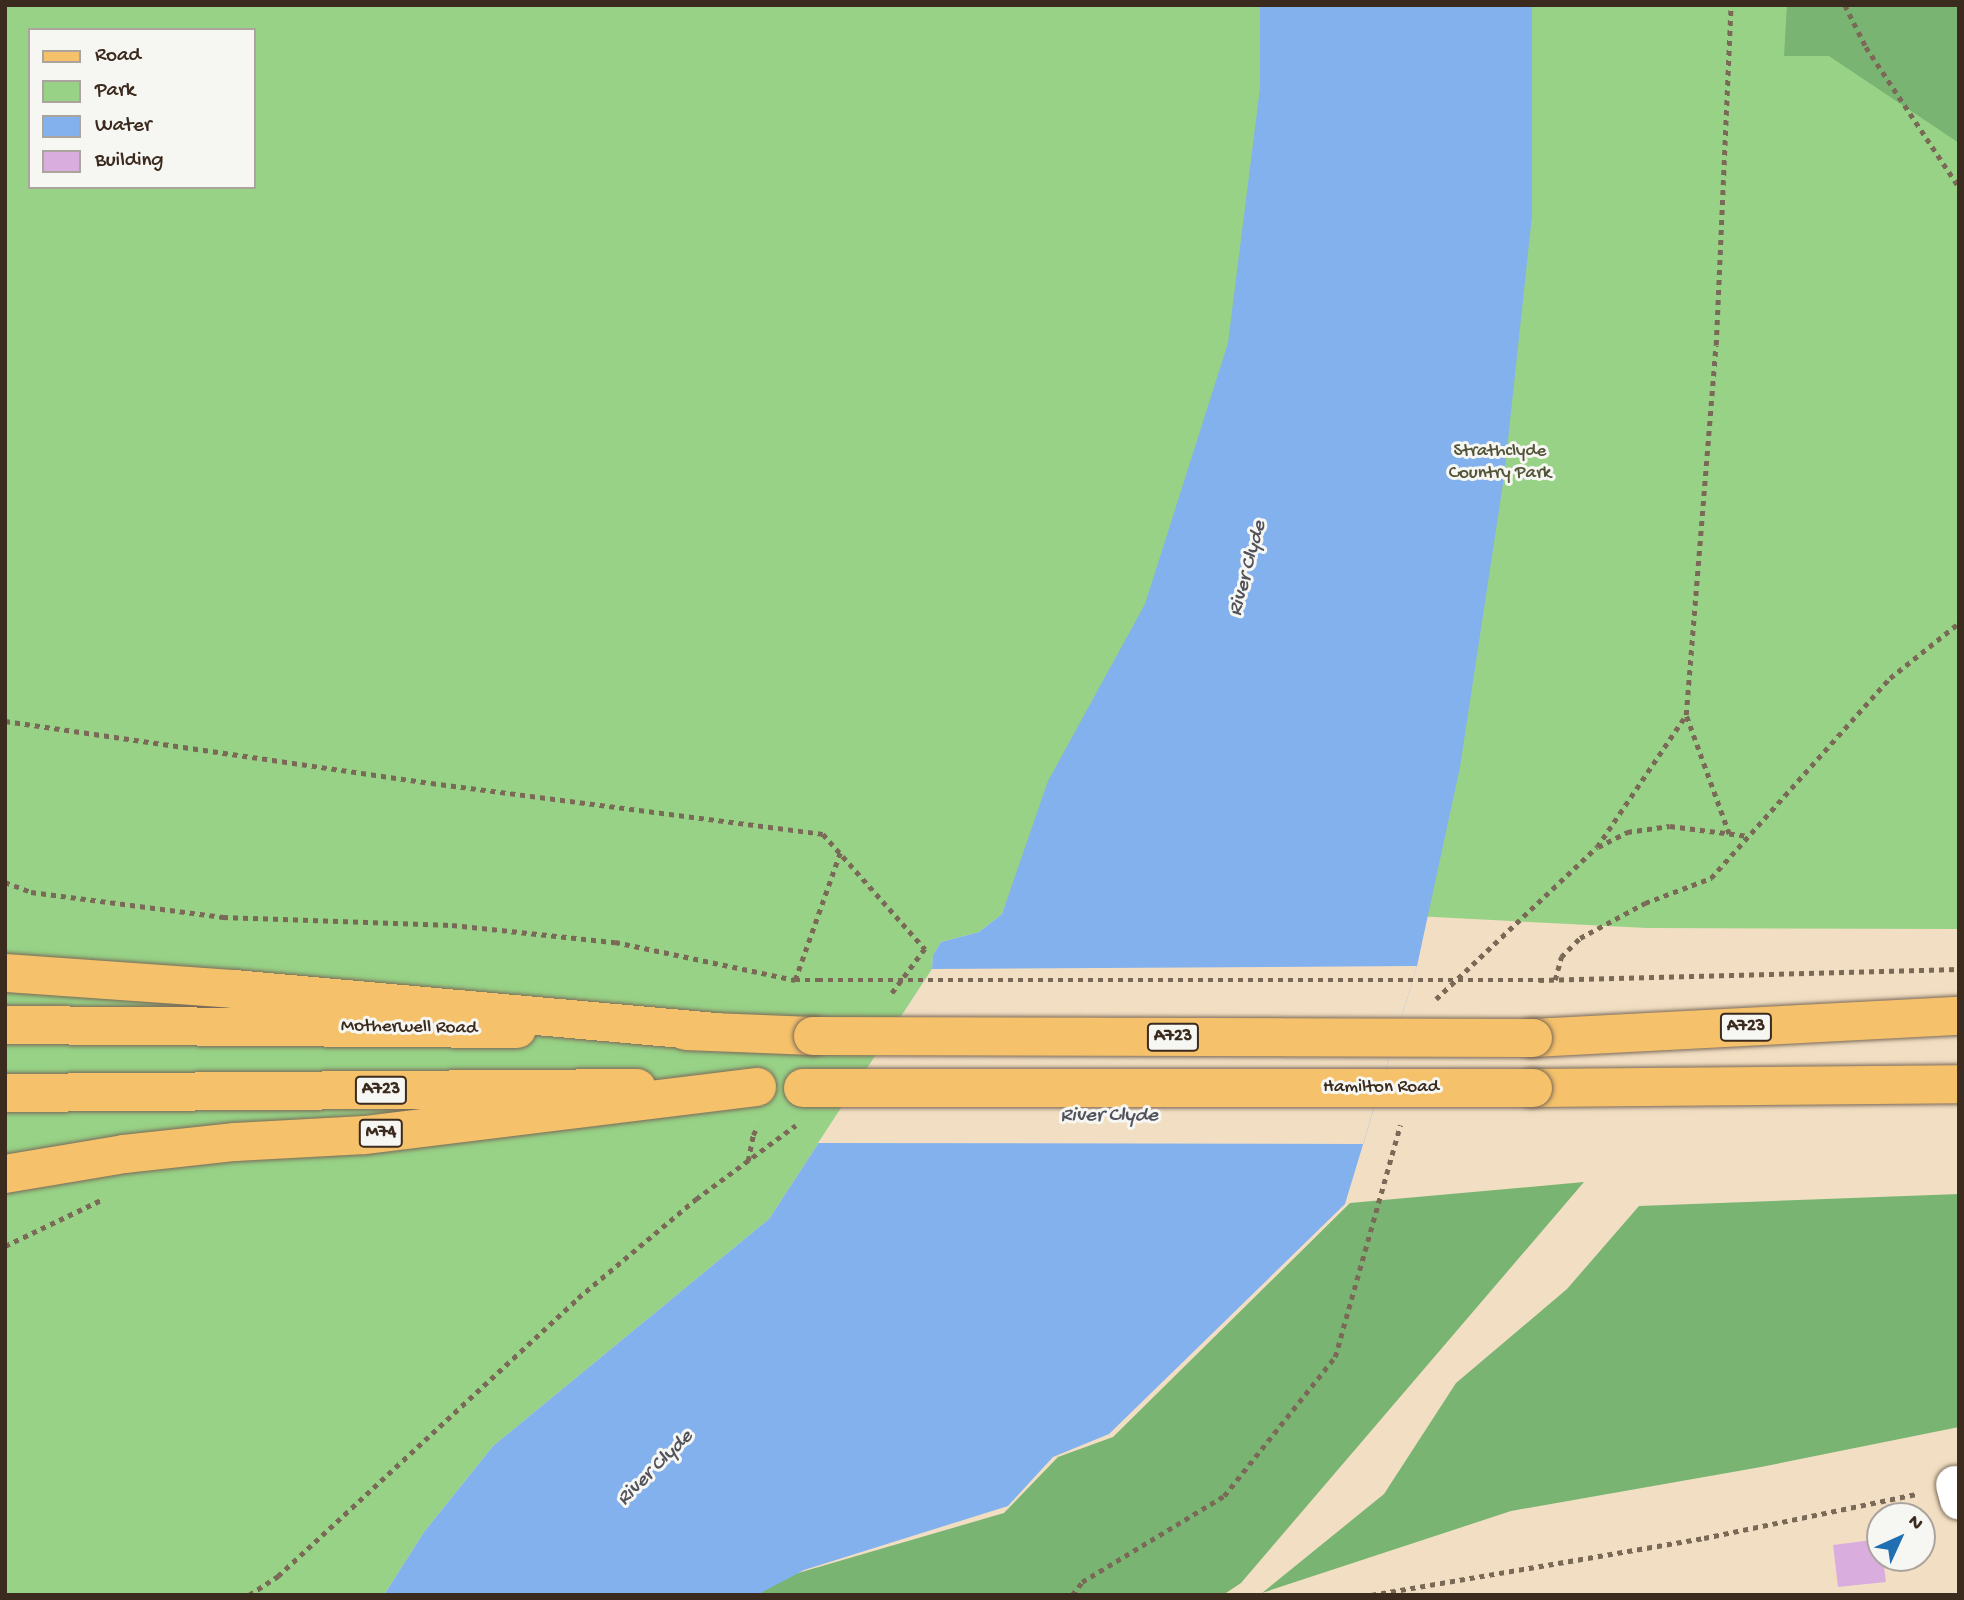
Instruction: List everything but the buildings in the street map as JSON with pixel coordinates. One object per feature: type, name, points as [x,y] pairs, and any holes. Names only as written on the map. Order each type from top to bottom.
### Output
[{"type":"main road","points":[[5,973],[234,989],[718,1032]]},
{"type":"main road","name":"Motherwell Road","points":[[5,1025],[813,1035],[1533,1038],[1959,1016]]},
{"type":"main road","name":"Hamilton Road","points":[[760,1104],[803,1088],[1533,1088],[1959,1084]]},
{"type":"main road","name":"A723","points":[[5,1093],[760,1104]]},
{"type":"main road","name":"M74","points":[[5,1174],[124,1154],[234,1142],[365,1135],[760,1104]]},
{"type":"path","points":[[1729,834],[1686,715],[1716,345],[1731,5]]},
{"type":"path","points":[[1845,5],[1866,47],[1959,187]]},
{"type":"path","points":[[1555,980],[1561,957],[1580,938],[1645,903],[1711,878],[1890,678],[1959,623]]},
{"type":"path","points":[[1431,1013],[1435,999],[1597,847],[1686,715]]},
{"type":"path","points":[[5,721],[432,783],[823,834]]},
{"type":"path","points":[[1597,847],[1627,832],[1670,826],[1748,836]]},
{"type":"path","points":[[795,980],[840,853]]},
{"type":"path","points":[[5,883],[31,892],[223,917],[452,925],[615,942],[795,980],[1555,980],[1959,969]]},
{"type":"path","points":[[747,1161],[760,1104]]},
{"type":"path","points":[[1072,1595],[1083,1582],[1223,1496],[1335,1357],[1402,1118]]},
{"type":"path","points":[[249,1595],[278,1576],[578,1298],[696,1199]]},
{"type":"path","points":[[1371,1595],[1957,1492]]},
{"type":"green space","name":"Strathclyde Country Park","points":[[5,5],[1959,5],[1959,929],[1647,928],[1009,895],[1002,914],[979,932],[941,942],[933,955],[932,969],[769,1219],[493,1446],[424,1532],[384,1595],[5,1595]]},
{"type":"green space","points":[[1787,5],[1959,5],[1959,143],[1829,56],[1784,56]]},
{"type":"green space","points":[[1584,1182],[1241,1583],[1223,1595],[752,1595],[774,1580],[1004,1513],[1058,1457],[1113,1437],[1350,1203]]},
{"type":"green space","points":[[1959,1194],[1959,1427],[1761,1467],[1511,1511],[1262,1593],[1384,1494],[1456,1383],[1567,1289],[1639,1206]]},
{"type":"water","name":"River Clyde","points":[[1260,5],[1532,5],[1532,216],[1504,477],[1460,767],[1417,966],[1345,1204],[1109,1434],[1053,1457],[1008,1506],[804,1570],[757,1595],[384,1595],[424,1532],[493,1446],[769,1219],[932,969],[933,955],[941,942],[979,932],[1002,914],[1048,781],[1145,604],[1228,343],[1260,88]]},
{"type":"pier","points":[[1417,966],[1363,1144],[818,1143],[932,969]]}]
